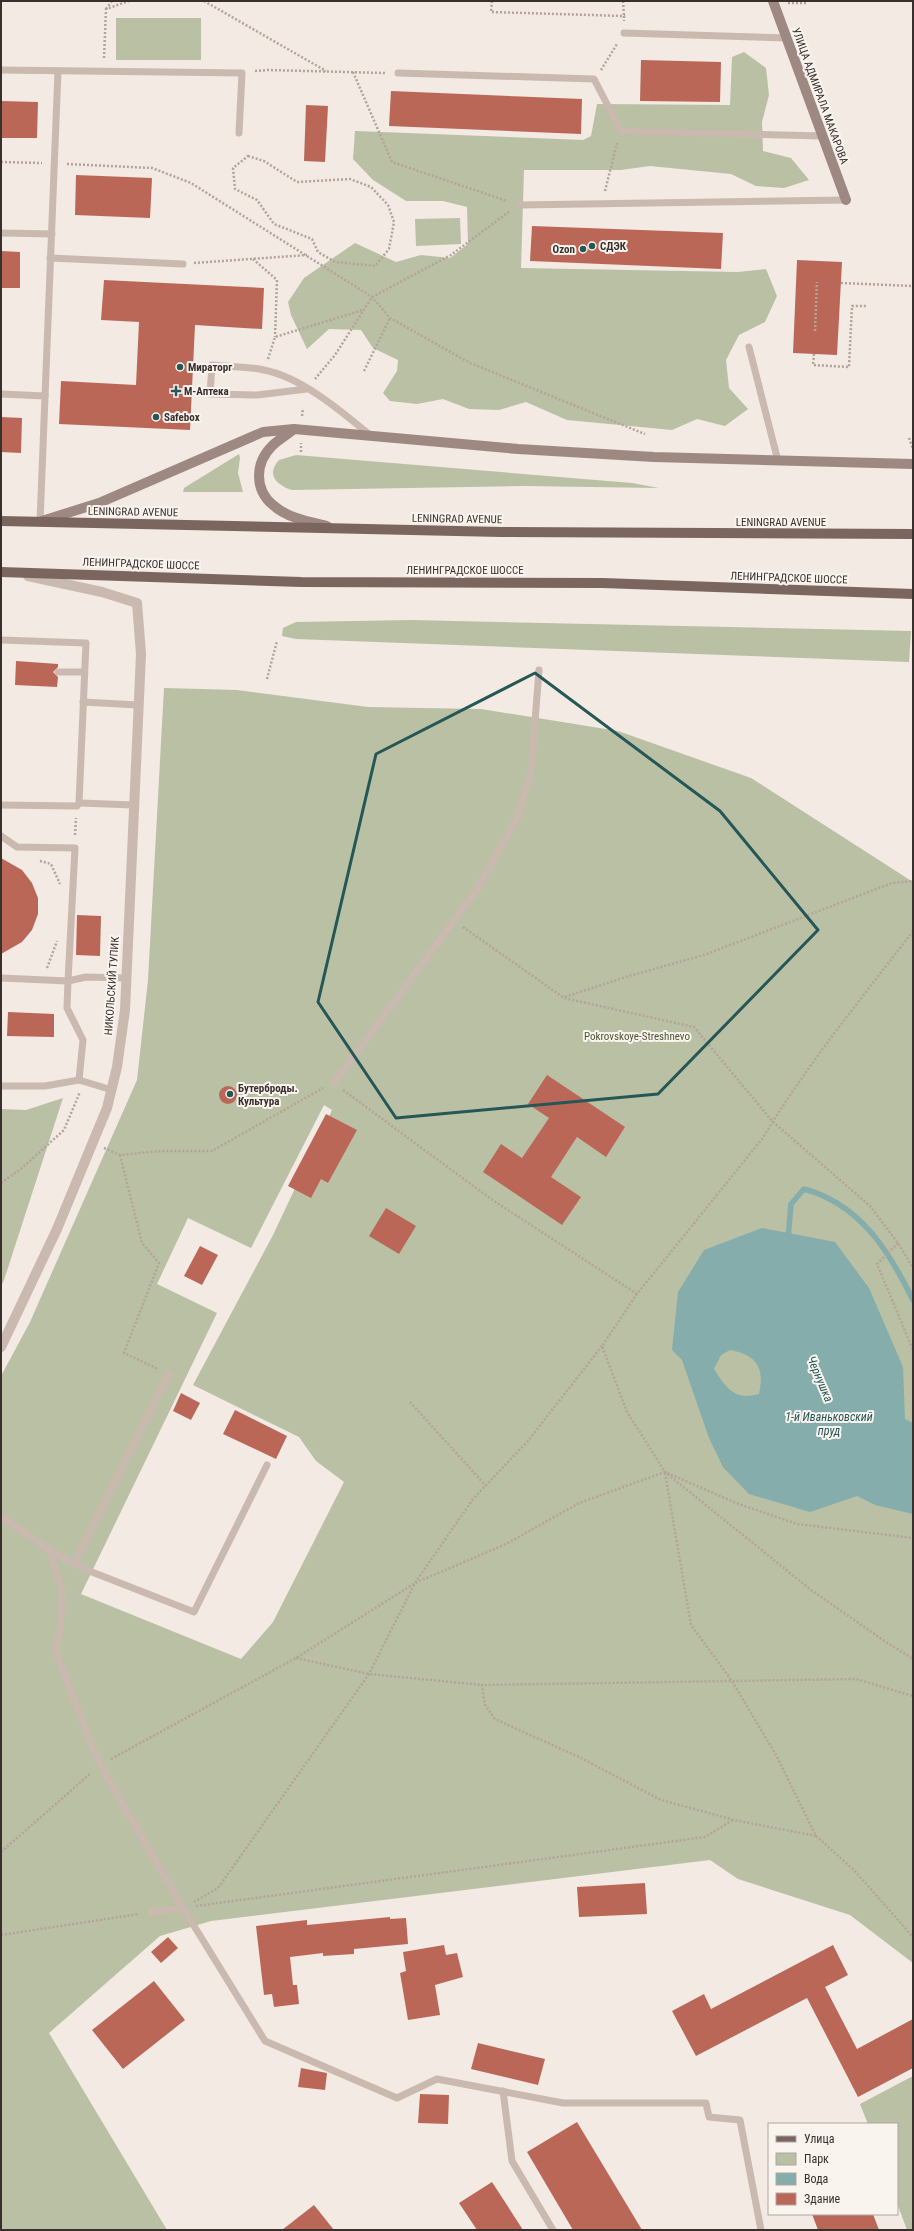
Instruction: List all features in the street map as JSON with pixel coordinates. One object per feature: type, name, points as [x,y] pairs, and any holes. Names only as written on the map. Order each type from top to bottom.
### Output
[{"type":"main road","name":"LENINGRAD AVENUE","points":[[1,521],[339,529],[913,534]]},
{"type":"main road","points":[[1,572],[16,573]]},
{"type":"main road","name":"ЛЕНИНГРАДСКОЕ ШОССЕ","points":[[16,573],[301,582],[603,583],[913,594]]},
{"type":"street","name":"УЛИЦА АДМИРАЛА МАКАРОВА","points":[[773,1],[846,200]]},
{"type":"street","points":[[40,522],[99,503],[263,432],[294,429],[518,449],[654,457],[913,464]]},
{"type":"street","points":[[294,429],[272,446],[262,460],[258,471],[259,483],[265,495],[274,506],[299,519],[339,529]]},
{"type":"street","name":"НИКОЛЬСКИЙ ТУПИК","points":[[1,1347],[57,1229],[93,1143],[112,1090],[125,1010],[141,636],[137,604],[102,592],[16,573]]},
{"type":"lane","points":[[624,33],[786,38]]},
{"type":"lane","points":[[1,70],[242,73],[239,133]]},
{"type":"lane","points":[[40,522],[58,71]]},
{"type":"lane","points":[[398,73],[594,79],[621,131],[822,136]]},
{"type":"lane","points":[[519,205],[846,200]]},
{"type":"lane","points":[[1,233],[52,234]]},
{"type":"lane","points":[[50,258],[183,264]]},
{"type":"lane","points":[[749,347],[778,461]]},
{"type":"lane","points":[[307,390],[257,396],[210,394],[212,365],[264,370],[285,377],[307,390],[337,408],[370,435]]},
{"type":"lane","points":[[1,394],[45,396]]},
{"type":"lane","points":[[1,640],[86,643],[78,804]]},
{"type":"lane","points":[[334,1083],[476,891],[518,819],[531,773],[539,670]]},
{"type":"lane","points":[[58,672],[84,672]]},
{"type":"lane","points":[[83,702],[138,706]]},
{"type":"lane","points":[[1,804],[134,805]]},
{"type":"lane","points":[[1,836],[17,847],[75,848],[67,1008],[83,1040],[82,1081]]},
{"type":"lane","points":[[1,978],[68,981],[86,977],[126,978]]},
{"type":"lane","points":[[1,1086],[45,1086],[82,1081],[112,1090]]},
{"type":"lane","points":[[74,1564],[169,1374]]},
{"type":"lane","points":[[1,1516],[50,1551],[74,1564],[194,1612],[267,1465]]},
{"type":"lane","points":[[50,1551],[62,1592],[60,1630],[55,1649],[94,1752],[183,1908],[265,2041],[397,2098],[437,2079],[562,2103],[706,2103],[709,2117],[740,2120],[761,2230]]},
{"type":"lane","points":[[151,1912],[183,1908]]},
{"type":"lane","points":[[503,2091],[512,2160],[553,2230]]},
{"type":"path","points":[[103,71],[106,9],[112,1]]},
{"type":"path","points":[[106,9],[129,1]]},
{"type":"path","points":[[204,1],[326,71]]},
{"type":"path","points":[[492,1],[491,12],[624,16]]},
{"type":"path","points":[[594,79],[624,33],[623,1]]},
{"type":"path","points":[[242,73],[268,70],[398,73]]},
{"type":"path","points":[[353,72],[392,162],[519,205]]},
{"type":"path","points":[[602,204],[621,131]]},
{"type":"path","points":[[248,156],[264,161],[297,182],[350,178],[371,187],[388,205],[394,222],[389,249],[375,266],[335,262],[318,252],[312,239],[274,224],[257,200],[235,189],[233,168],[248,156]]},
{"type":"path","points":[[1,162],[152,168],[191,182],[372,297],[390,318],[470,363],[645,434]]},
{"type":"path","points":[[307,390],[335,355],[372,297],[451,255],[519,205]]},
{"type":"path","points":[[183,264],[307,255]]},
{"type":"path","points":[[252,259],[277,280],[275,337],[264,370]]},
{"type":"path","points":[[815,331],[817,282]]},
{"type":"path","points":[[841,283],[913,286]]},
{"type":"path","points":[[814,354],[813,365],[849,367],[852,306],[866,306]]},
{"type":"path","points":[[275,337],[364,310]]},
{"type":"path","points":[[364,371],[390,318]]},
{"type":"path","points":[[909,438],[913,449]]},
{"type":"path","points":[[267,679],[277,641]]},
{"type":"path","points":[[75,848],[78,804]]},
{"type":"path","points":[[36,860],[51,864],[60,884],[60,891]]},
{"type":"path","points":[[564,998],[629,976],[704,955],[892,882],[913,881]]},
{"type":"path","points":[[455,921],[564,998],[694,1027],[773,1122],[870,1206],[898,1243],[913,1268]]},
{"type":"path","points":[[183,1908],[218,1888],[368,1674],[415,1582],[473,1499],[527,1442],[602,1346],[637,1294],[762,1139],[831,1039],[913,931]]},
{"type":"path","points":[[39,968],[47,968],[58,937]]},
{"type":"path","points":[[1,1182],[22,1168],[64,1130],[82,1081]]},
{"type":"path","points":[[93,1143],[120,1155],[161,1151],[212,1151],[334,1083],[491,1199],[637,1294]]},
{"type":"path","points":[[120,1155],[142,1243],[160,1263],[124,1353],[169,1374]]},
{"type":"path","points":[[898,1243],[877,1264],[913,1350]]},
{"type":"path","points":[[602,1346],[627,1412],[664,1472],[812,1590],[882,1640],[913,1658]]},
{"type":"path","points":[[410,1402],[486,1486]]},
{"type":"path","points":[[664,1472],[691,1625],[732,1681],[776,1754],[816,1836],[854,1870],[913,1937]]},
{"type":"path","points":[[1,1852],[101,1764],[296,1658],[415,1582],[506,1544],[579,1503],[664,1472],[736,1503],[797,1524],[913,1538]]},
{"type":"path","points":[[296,1658],[368,1674],[482,1684],[856,1679],[913,1696]]},
{"type":"path","points":[[482,1684],[484,1705],[495,1719],[581,1758],[661,1800],[734,1820],[816,1836]]},
{"type":"path","points":[[183,1908],[705,1837],[734,1820]]},
{"type":"path","points":[[1,1935],[151,1912]]},
{"type":"highlighted area","points":[[535,673],[720,811],[818,930],[658,1094],[396,1118],[318,1002],[376,754]]},
{"type":"green space","points":[[116,18],[201,18],[201,60],[116,60]]},
{"type":"green space","points":[[744,52],[766,68],[769,95],[762,122],[763,151],[791,158],[809,180],[784,188],[756,186],[731,174],[650,166],[621,170],[524,170],[521,268],[738,272],[766,269],[777,296],[765,322],[739,335],[726,360],[729,388],[748,409],[725,426],[697,419],[672,430],[567,420],[526,402],[499,410],[469,409],[443,399],[417,404],[390,401],[383,393],[397,371],[398,360],[373,348],[361,330],[329,329],[307,349],[291,315],[288,302],[304,278],[355,243],[396,262],[421,255],[450,258],[468,244],[467,207],[443,201],[406,201],[373,180],[353,159],[355,131],[583,140],[591,136],[597,104],[730,105],[732,57]]},
{"type":"green space","points":[[460,218],[461,244],[416,246],[415,219]]},
{"type":"green space","points":[[239,454],[240,458],[238,473],[243,492],[183,492],[184,488]]},
{"type":"green space","points":[[296,455],[632,483],[659,488],[524,486],[292,490],[277,482],[273,474],[273,470],[279,460]]},
{"type":"green space","points":[[411,620],[911,631],[909,662],[296,639],[282,636],[283,628],[296,622]]},
{"type":"green space","name":"Pokrovskoye-Streshnevo","points":[[164,688],[237,690],[368,707],[481,709],[618,731],[751,778],[913,882],[913,1963],[850,1915],[738,1879],[710,1860],[211,1921],[160,1936],[49,2033],[167,2230],[1,2230],[1,1376],[30,1322],[137,1080],[148,980]],"holes":[[[324,1105],[332,1110],[273,1235],[193,1385],[299,1437],[316,1461],[344,1482],[273,1622],[241,1659],[81,1594],[217,1313],[157,1284],[188,1218],[251,1248]]]},
{"type":"green space","points":[[63,1098],[1,1286],[1,1109],[26,1110]]},
{"type":"green space","points":[[913,2076],[913,2230],[907,2230],[898,2206],[898,2123],[868,2123],[860,2104]]},
{"type":"water","name":"1-й Иваньковский пруд","points":[[762,1228],[835,1242],[869,1288],[903,1367],[905,1419],[913,1423],[913,1514],[875,1505],[857,1496],[810,1512],[749,1494],[723,1467],[709,1438],[682,1360],[672,1350],[678,1292],[704,1250]],"holes":[[[730,1350],[739,1352],[753,1359],[760,1370],[761,1385],[759,1394],[751,1396],[737,1394],[727,1387],[714,1369],[721,1355]]]},
{"type":"building","points":[[641,60],[721,62],[720,102],[640,101]]},
{"type":"building","points":[[391,91],[582,99],[581,134],[389,126]]},
{"type":"building","points":[[1,101],[38,102],[37,138],[1,138]]},
{"type":"building","points":[[306,105],[328,106],[325,162],[304,161]]},
{"type":"building","points":[[76,175],[152,178],[150,218],[75,215]]},
{"type":"building","points":[[532,226],[723,233],[721,269],[530,261]]},
{"type":"building","points":[[1,251],[20,252],[20,288],[1,288]]},
{"type":"building","points":[[797,260],[842,262],[837,355],[793,353]]},
{"type":"building","points":[[104,280],[264,288],[262,329],[195,325],[190,430],[59,424],[61,381],[136,385],[139,322],[101,320]]},
{"type":"building","points":[[1,417],[22,418],[21,453],[1,452]]},
{"type":"building","points":[[16,661],[58,664],[58,667],[53,672],[58,677],[57,687],[15,685]]},
{"type":"building","points":[[1,858],[22,870],[32,883],[38,898],[38,914],[32,930],[22,942],[1,954]]},
{"type":"building","points":[[77,915],[101,916],[100,956],[76,955]]},
{"type":"building","points":[[8,1012],[54,1014],[54,1037],[7,1036]]},
{"type":"building","points":[[547,1075],[625,1127],[606,1157],[577,1137],[551,1177],[581,1197],[562,1225],[483,1172],[501,1144],[522,1158],[549,1118],[528,1104]]},
{"type":"building","points":[[224,1086],[232,1086],[237,1091],[235,1102],[232,1104],[224,1104],[219,1099],[219,1091]]},
{"type":"building","points":[[326,1114],[357,1130],[328,1183],[321,1179],[311,1198],[288,1186]]},
{"type":"building","points":[[386,1208],[416,1226],[399,1254],[369,1236]]},
{"type":"building","points":[[200,1246],[218,1255],[202,1285],[184,1276]]},
{"type":"building","points":[[181,1393],[200,1403],[191,1420],[173,1411]]},
{"type":"building","points":[[235,1410],[287,1436],[276,1459],[223,1434]]},
{"type":"building","points":[[645,1883],[647,1914],[579,1917],[577,1887]]},
{"type":"building","points":[[390,1917],[390,1919],[406,1918],[408,1944],[354,1949],[354,1954],[323,1956],[323,1953],[290,1957],[293,1985],[297,1985],[299,2004],[274,2007],[272,1994],[264,1995],[256,1926],[307,1920],[307,1925]]},
{"type":"building","points":[[168,1937],[178,1948],[161,1963],[151,1952]]},
{"type":"building","points":[[444,1945],[446,1955],[457,1953],[463,1977],[435,1985],[440,2015],[408,2020],[400,1973],[406,1971],[403,1952]]},
{"type":"building","points":[[833,1945],[848,1975],[825,1987],[857,2049],[913,2019],[913,2068],[858,2097],[807,1998],[696,2056],[672,2011],[704,1994],[711,2009]]},
{"type":"building","points":[[154,1981],[185,2020],[123,2069],[92,2030]]},
{"type":"building","points":[[478,2043],[545,2059],[538,2085],[471,2069]]},
{"type":"building","points":[[301,2068],[327,2073],[325,2090],[298,2087]]},
{"type":"building","points":[[420,2094],[449,2095],[448,2124],[418,2123]]},
{"type":"building","points":[[577,2122],[642,2230],[573,2230],[527,2152]]},
{"type":"building","points":[[492,2182],[523,2230],[477,2230],[459,2203]]},
{"type":"building","points":[[314,2205],[334,2230],[282,2230]]},
{"type":"building","points":[[812,2215],[873,2215],[879,2230],[818,2230]]},
{"type":"waterway","points":[[788,1239],[791,1204],[804,1189],[824,1196],[857,1218],[883,1247],[913,1300]]},
{"type":"place","name":"СДЭК","points":[[592,246]]},
{"type":"place","name":"Ozon","points":[[583,249]]},
{"type":"place","name":"Мираторг","points":[[180,367]]},
{"type":"place","name":"М-Аптека","points":[[176,391]]},
{"type":"place","name":"Safebox","points":[[156,417]]},
{"type":"place","name":"Бутерброды. Культура","points":[[230,1094]]},
{"type":"water label","name":"Чернушка","points":[[820,1379]]}]
